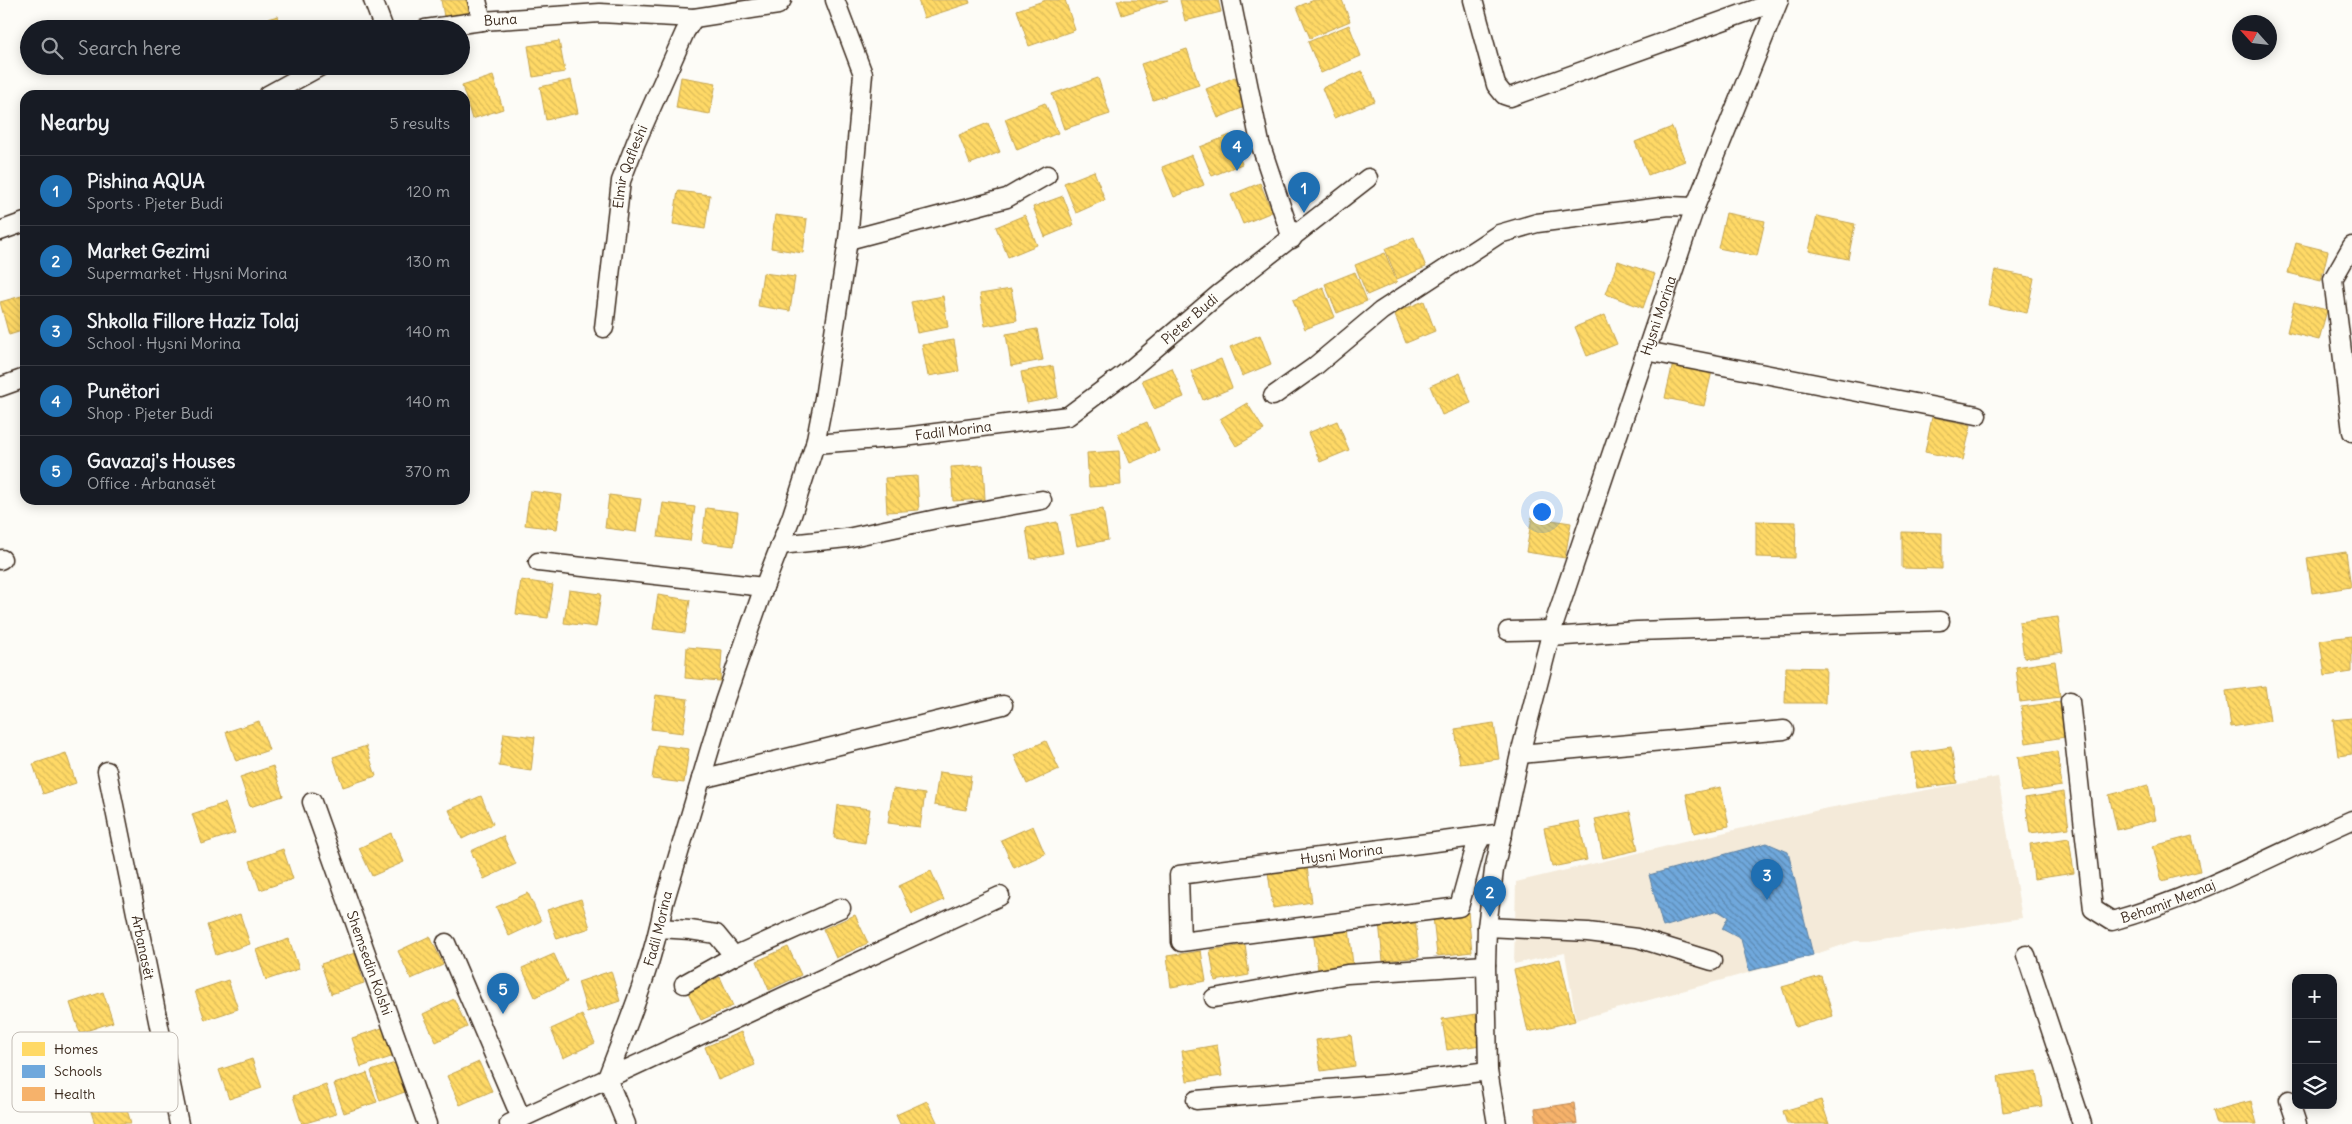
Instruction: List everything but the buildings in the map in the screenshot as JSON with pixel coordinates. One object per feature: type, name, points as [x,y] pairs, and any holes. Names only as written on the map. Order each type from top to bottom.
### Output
[{"type":"street","points":[[373,0],[381,20]]},
{"type":"street","points":[[478,0],[482,21]]},
{"type":"street","name":"Buna","points":[[470,23],[560,18],[600,13],[694,18],[778,6],[782,0]]},
{"type":"street","name":"Fadil Morina","points":[[607,1078],[630,1019],[659,928],[664,903],[724,702],[814,444],[824,398],[848,240],[864,74],[835,0]]},
{"type":"street","points":[[1231,0],[1260,144],[1292,238]]},
{"type":"street","points":[[1473,0],[1496,85],[1504,95],[1510,97],[1779,1]]},
{"type":"street","name":"Hysni Morina","points":[[1497,1124],[1488,1071],[1487,927],[1494,870],[1520,754],[1551,634],[1695,207],[1779,1]]},
{"type":"street","name":"Elmir Qafleshi","points":[[604,328],[621,181],[636,142],[685,32],[694,18]]},
{"type":"street","points":[[277,90],[305,75]]},
{"type":"street","points":[[848,240],[1007,198],[1047,175]]},
{"type":"street","name":"Pjeter Budi","points":[[1088,402],[1131,369],[1219,294],[1368,178]]},
{"type":"street","points":[[1273,396],[1314,367],[1381,312],[1498,234],[1538,223],[1669,206],[1695,207]]},
{"type":"street","points":[[0,231],[20,224]]},
{"type":"street","points":[[2352,246],[2333,279],[2352,432]]},
{"type":"street","points":[[1646,351],[1977,415]]},
{"type":"street","points":[[0,387],[20,380]]},
{"type":"street","name":"Fadil Morina","points":[[814,444],[904,437],[1068,416],[1088,402]]},
{"type":"street","points":[[780,545],[847,538],[941,518],[1042,500]]},
{"type":"street","points":[[538,562],[764,587]]},
{"type":"street","points":[[1508,631],[1551,634],[1940,621]]},
{"type":"street","name":"Behamir Memaj","points":[[2070,701],[2092,909],[2112,921],[2138,914],[2225,878],[2352,820]]},
{"type":"street","points":[[701,779],[1003,705]]},
{"type":"street","points":[[1520,754],[1784,730]]},
{"type":"street","name":"Arbanasët","points":[[107,771],[161,1032]]},
{"type":"street","name":"Shemsedin Kolshi","points":[[312,802],[427,1124]]},
{"type":"street","name":"Hysni Morina","points":[[1482,836],[1475,849],[1459,907],[1181,942],[1180,875],[1503,833]]},
{"type":"street","points":[[446,943],[515,1121],[1000,896]]},
{"type":"street","points":[[684,984],[734,956],[841,908]]},
{"type":"street","points":[[1487,927],[1588,932],[1636,938],[1712,961]]},
{"type":"street","points":[[659,928],[716,934],[734,956]]},
{"type":"street","points":[[2026,955],[2082,1124]]},
{"type":"street","points":[[1214,998],[1347,974],[1486,965]]},
{"type":"street","points":[[1196,1100],[1388,1084],[1488,1071]]},
{"type":"street","points":[[607,1078],[626,1124]]},
{"type":"street","points":[[2289,1100],[2297,1124]]},
{"type":"shaded area","points":[[1998,777],[2022,918],[1869,941],[1855,941],[1813,955],[1576,1020],[1565,953],[1514,964],[1516,882],[1823,809]]},
{"type":"place","name":"Punëtori","points":[[1237,171]]},
{"type":"place","name":"Pishina AQUA","points":[[1304,213]]},
{"type":"place","name":"Shkolla Fillore Haziz Tolaj","points":[[1767,900]]},
{"type":"place","name":"Market Gezimi","points":[[1490,917]]},
{"type":"place","name":"Gavazaj's Houses","points":[[503,1014]]}]
